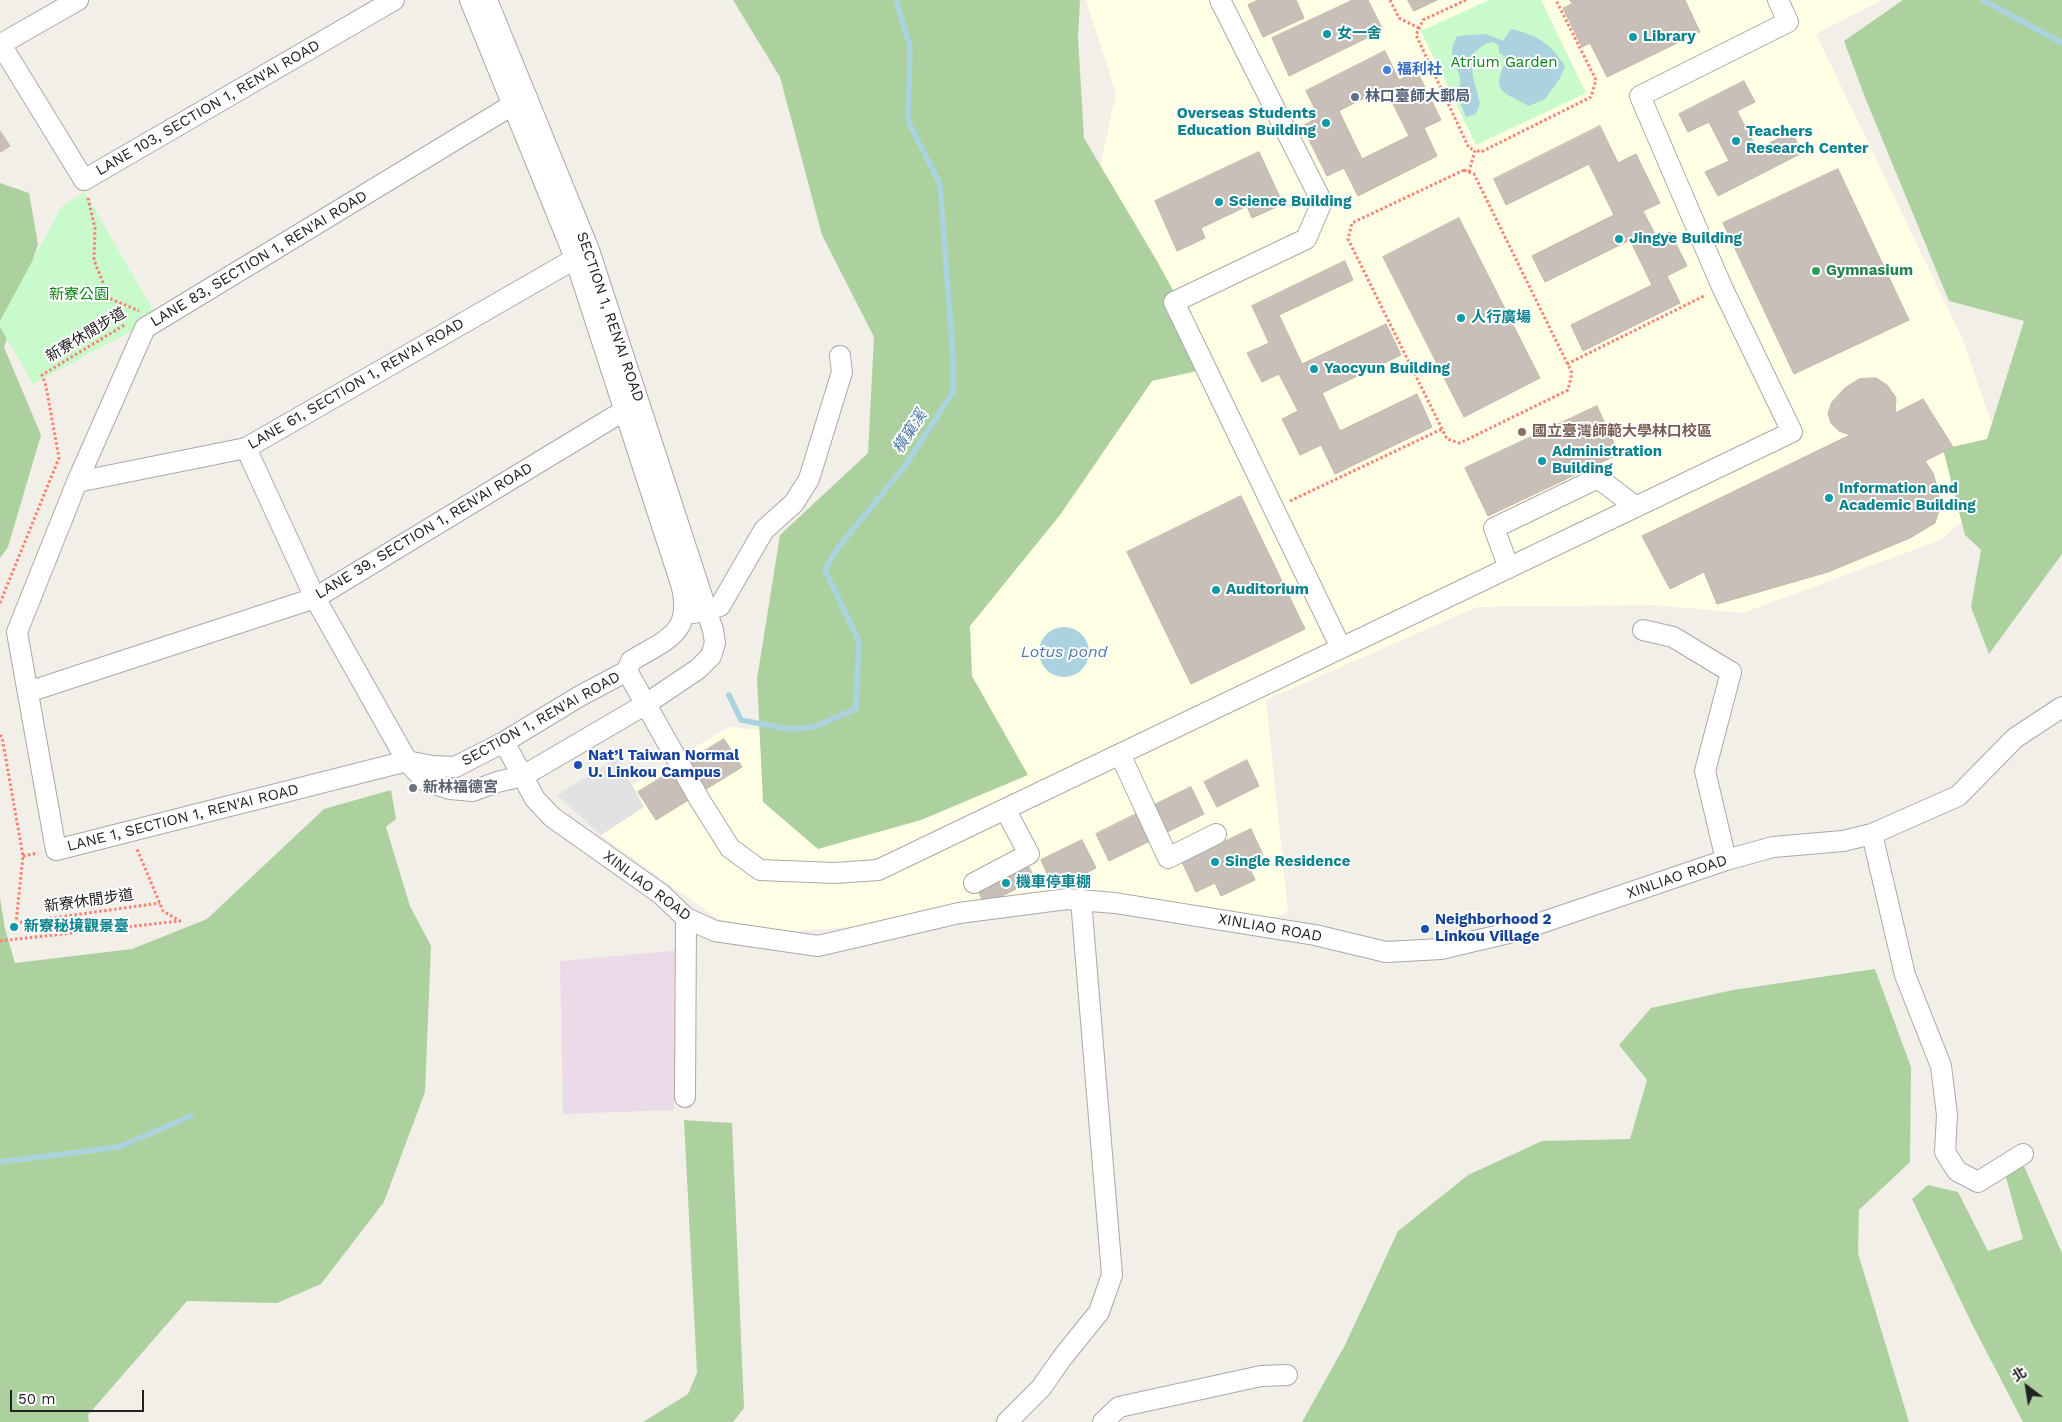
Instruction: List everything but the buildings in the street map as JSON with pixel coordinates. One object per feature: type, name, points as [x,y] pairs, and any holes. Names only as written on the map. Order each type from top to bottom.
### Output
[{"type":"street","points":[[0,43],[78,0]]},
{"type":"street","name":"LANE 103, SECTION 1, REN'AI ROAD","points":[[0,43],[84,180],[394,0]]},
{"type":"street","name":"SECTION 1, REN'AI ROAD","points":[[470,0],[520,101]]},
{"type":"street","name":"SECTION 1, REN'AI ROAD","points":[[407,762],[455,768],[504,742],[580,696],[627,671],[631,661],[677,631],[684,614],[685,605],[681,584],[631,406],[582,254],[520,101],[487,0]]},
{"type":"street","points":[[1220,0],[1322,202],[1306,238],[1174,302],[1341,648]]},
{"type":"street","points":[[627,671],[701,802],[730,848],[760,870],[835,874],[878,870],[1792,432],[1722,287],[1640,96],[1788,22],[1778,0]]},
{"type":"street","name":"LANE 83, SECTION 1, REN'AI ROAD","points":[[28,692],[17,632],[77,482],[145,328],[520,101]]},
{"type":"street","name":"LANE 61, SECTION 1, REN'AI ROAD","points":[[77,482],[246,448],[582,254]]},
{"type":"street","points":[[684,614],[707,611],[720,606],[764,530],[794,503],[809,479],[842,372],[840,356]]},
{"type":"street","name":"SECTION 1, REN'AI ROAD","points":[[407,762],[425,781],[450,789],[473,790],[523,776],[646,704],[698,669],[711,656],[715,643],[714,630],[631,406]]},
{"type":"street","name":"LANE 39, SECTION 1, REN'AI ROAD","points":[[28,692],[315,598],[631,406]]},
{"type":"street","points":[[246,448],[315,598],[407,762]]},
{"type":"street","points":[[1509,568],[1494,528],[1598,478],[1636,507]]},
{"type":"street","points":[[1643,630],[1673,637],[1731,672],[1705,771],[1726,860]]},
{"type":"street","name":"LANE 1, SECTION 1, REN'AI ROAD","points":[[28,692],[56,850],[407,762]]},
{"type":"street","name":"XINLIAO ROAD","points":[[504,742],[535,799],[552,817],[661,894],[686,918],[715,931],[818,946],[959,912],[1067,899],[1116,903],[1315,935],[1386,952],[1432,950],[1517,931],[1726,860],[1773,847],[1844,841],[1872,834],[1958,796],[2016,738],[2062,707]]},
{"type":"street","points":[[1120,754],[1168,858],[1216,834]]},
{"type":"street","points":[[974,883],[1029,854],[1005,809]]},
{"type":"street","points":[[1872,834],[1905,975],[1941,1066],[1947,1115],[1945,1152],[1957,1171],[1978,1182],[2024,1154]]},
{"type":"street","points":[[1007,1422],[1041,1388],[1062,1358],[1099,1312],[1112,1275],[1081,900]]},
{"type":"street","points":[[685,1097],[686,918]]},
{"type":"street","points":[[1103,1422],[1120,1407],[1261,1376],[1287,1375]]},
{"type":"path","points":[[1390,0],[1399,18],[1419,28]]},
{"type":"path","points":[[1466,0],[1423,20],[1416,35],[1469,148],[1481,152],[1591,98],[1596,80],[1556,0]]},
{"type":"path","points":[[1469,172],[1475,150]]},
{"type":"path","points":[[1464,170],[1469,172],[1474,174],[1572,374],[1568,390],[1460,443],[1447,439],[1348,239],[1352,224],[1464,170]]},
{"type":"path","name":"新寮休閒步道","points":[[84,180],[95,228],[94,260],[109,298],[144,313],[135,318]]},
{"type":"path","points":[[1567,364],[1722,287]]},
{"type":"path","name":"新寮休閒步道","points":[[0,603],[59,458],[46,386],[42,375],[127,324]]},
{"type":"path","points":[[1274,509],[1442,428]]},
{"type":"path","name":"新寮休閒步道","points":[[0,735],[2,737],[23,856],[16,923],[160,903],[130,832]]},
{"type":"path","points":[[0,941],[180,922],[163,911],[160,903]]},
{"type":"shaded area","name":"國立臺灣師範大學林口校區","points":[[1086,0],[1883,0],[1816,34],[1963,340],[2011,481],[1940,540],[1743,613],[1654,605],[1477,607],[1266,700],[1288,911],[1273,918],[1073,894],[876,925],[783,932],[718,919],[601,835],[644,807],[632,785],[729,727],[808,735],[1079,266],[1116,93]]},
{"type":"shaded area","points":[[617,758],[644,807],[601,835],[557,795]]},
{"type":"shaded area","points":[[681,950],[674,1110],[563,1114],[560,961]]},
{"type":"green space","points":[[733,0],[1080,0],[1078,38],[1084,138],[1157,261],[1215,367],[1152,381],[1060,515],[970,626],[972,676],[1028,775],[921,820],[818,849],[763,802],[757,679],[780,535],[868,453],[874,337],[822,235],[780,77]]},
{"type":"green space","name":"Atrium Garden","points":[[1489,0],[1541,0],[1586,93],[1476,145],[1421,31]]},
{"type":"green space","points":[[1903,0],[2062,0],[2062,554],[1989,654],[1971,607],[1981,550],[1965,535],[1943,449],[1987,439],[2024,321],[1949,301],[1864,95],[1844,41]]},
{"type":"green space","points":[[0,183],[29,193],[38,244],[4,347],[41,435],[8,547],[0,558]]},
{"type":"green space","name":"新寮公園","points":[[85,192],[157,317],[33,384],[0,327],[0,321],[62,206]]},
{"type":"green space","points":[[391,790],[396,819],[386,827],[410,906],[431,946],[425,1092],[384,1202],[321,1284],[277,1303],[187,1301],[88,1415],[89,1422],[0,1422],[0,898],[5,929],[15,963],[132,949],[207,919],[324,809]]},
{"type":"green space","points":[[1875,969],[1911,1067],[1910,1162],[1859,1210],[1858,1253],[1909,1422],[1302,1422],[1345,1345],[1398,1231],[1468,1175],[1542,1141],[1630,1139],[1647,1080],[1619,1045],[1651,1008],[1733,990]]},
{"type":"green space","points":[[684,1120],[732,1123],[744,1408],[733,1422],[643,1422],[688,1394],[697,1373]]},
{"type":"green space","points":[[2024,1166],[2062,1253],[2062,1422],[2023,1422],[1972,1324],[1912,1199],[1928,1185],[1958,1192],[1988,1251],[2023,1239],[2004,1170]]},
{"type":"water","points":[[1511,29],[1537,38],[1554,51],[1565,66],[1559,80],[1545,99],[1529,106],[1511,97],[1501,89],[1499,84],[1500,77],[1507,58],[1499,53],[1499,46],[1493,42],[1485,44],[1471,55],[1473,77],[1480,103],[1476,114],[1466,117],[1457,95],[1460,76],[1454,64],[1452,52],[1457,36],[1486,34],[1503,41]]},
{"type":"water","name":"Lotus pond","points":[[1059,627],[1069,627],[1082,634],[1089,647],[1089,657],[1082,670],[1069,677],[1059,677],[1050,673],[1043,666],[1039,657],[1039,647],[1043,638],[1050,631]]},
{"type":"waterway","name":"橫窠溪","points":[[729,695],[741,720],[789,729],[814,727],[856,709],[859,641],[825,570],[837,549],[905,466],[953,392],[953,356],[940,184],[908,121],[910,47],[896,0]]},
{"type":"waterway","points":[[1983,0],[2062,43]]},
{"type":"waterway","points":[[0,1162],[119,1147],[191,1116]]},
{"type":"place","name":"女一舍","points":[[1327,34]]},
{"type":"place","name":"Library","points":[[1633,37]]},
{"type":"place","name":"福利社","points":[[1387,70]]},
{"type":"place","name":"林口臺師大郵局","points":[[1355,97]]},
{"type":"place","name":"Overseas Students Education Building","points":[[1326,123]]},
{"type":"place","name":"Teachers Research Center","points":[[1736,141]]},
{"type":"place","name":"Science Building","points":[[1219,202]]},
{"type":"place","name":"Jingye Building","points":[[1619,239]]},
{"type":"place","name":"Gymnasium","points":[[1816,271]]},
{"type":"place","name":"人行廣場","points":[[1461,318]]},
{"type":"place","name":"Yaocyun Building","points":[[1314,369]]},
{"type":"place","name":"國立臺灣師範大學林口校區","points":[[1522,432]]},
{"type":"place","name":"Administration Building","points":[[1542,461]]},
{"type":"place","name":"Information and Academic Building","points":[[1829,498]]},
{"type":"place","name":"Auditorium","points":[[1216,590]]},
{"type":"place","name":"Nat’l Taiwan Normal U. Linkou Campus","points":[[578,765]]},
{"type":"place","name":"新林福德宮","points":[[413,788]]},
{"type":"place","name":"Single Residence","points":[[1215,862]]},
{"type":"place","name":"機車停車棚","points":[[1006,883]]},
{"type":"place","name":"新寮秘境觀景臺","points":[[14,927]]},
{"type":"place","name":"Neighborhood 2 Linkou Village","points":[[1425,929]]}]
